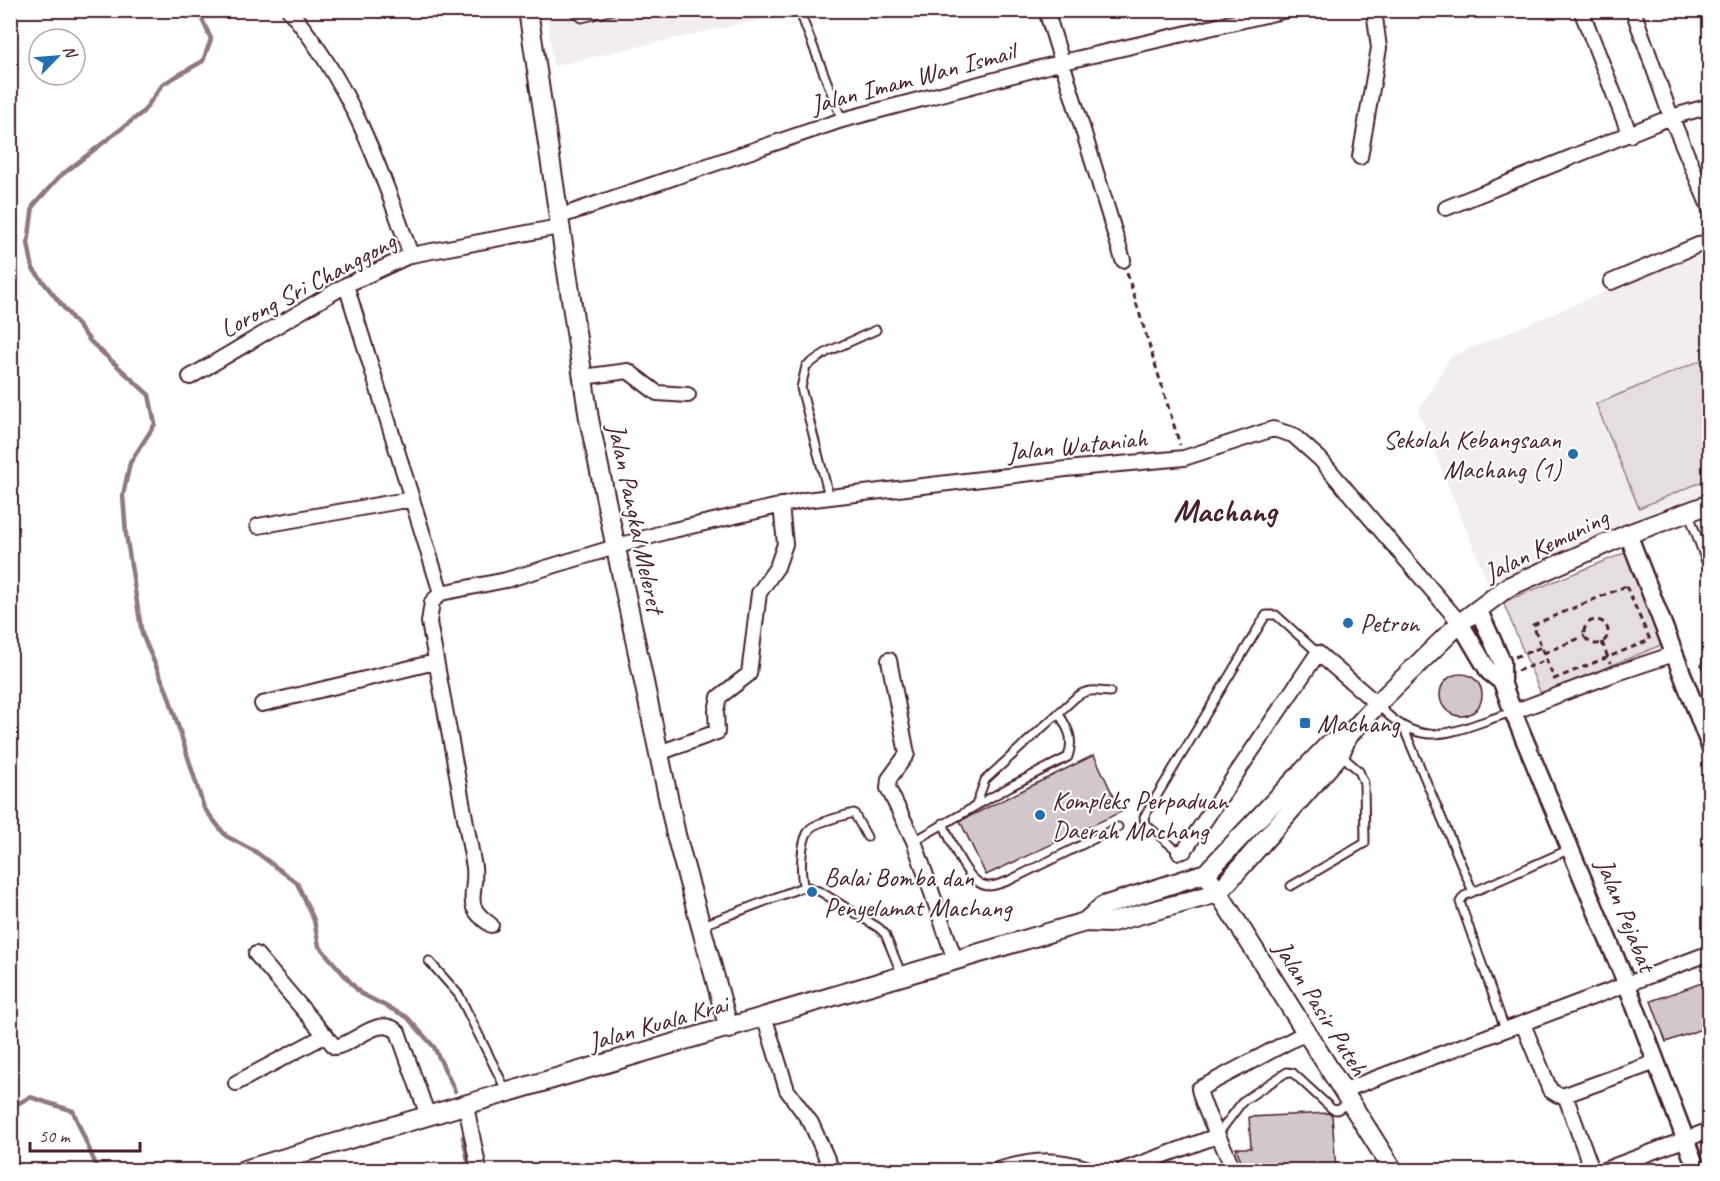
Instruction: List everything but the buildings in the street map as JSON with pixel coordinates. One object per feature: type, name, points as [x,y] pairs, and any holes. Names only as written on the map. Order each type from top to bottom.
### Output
[{"type":"main road","name":"Jalan Pangkal Meleret","points":[[528,10],[582,377],[614,546],[676,835],[729,1029]]},
{"type":"main road","name":"Jalan Kemuning","points":[[1206,873],[1339,745],[1377,704],[1460,623],[1478,609],[1516,582],[1628,534],[1710,504]]},
{"type":"main road","name":"Jalan Kemuning","points":[[1218,892],[1339,745]]},
{"type":"main road","name":"Jalan Pasir Puteh","points":[[1206,873],[1393,1170]]},
{"type":"main road","name":"Jalan Kuala Krai","points":[[1085,922],[1103,906],[1206,873]]},
{"type":"main road","name":"Jalan Kuala Krai","points":[[244,1170],[729,1029],[1085,922],[1109,923],[1218,892]]},
{"type":"street","points":[[289,10],[345,89],[374,150],[411,255]]},
{"type":"street","points":[[1046,10],[1124,260]]},
{"type":"street","name":"Jalan Imam Wan Ismail","points":[[559,222],[842,120],[1063,62],[1287,10]]},
{"type":"street","points":[[1360,157],[1379,48],[1374,10]]},
{"type":"street","points":[[1581,10],[1630,135]]},
{"type":"street","points":[[1633,10],[1671,117],[1710,209]]},
{"type":"street","points":[[1446,208],[1671,117],[1702,108],[1710,110]]},
{"type":"street","name":"Lorong Sri Changgong","points":[[190,377],[346,285],[411,255],[559,222]]},
{"type":"street","points":[[1611,282],[1710,240]]},
{"type":"street","points":[[346,285],[441,593],[432,602],[429,615],[435,662],[474,867],[471,903],[476,913],[491,925]]},
{"type":"street","points":[[582,377],[628,371],[657,393],[688,395]]},
{"type":"street","name":"Jalan Wataniah","points":[[441,593],[506,580],[614,546],[781,505],[829,496],[1184,458],[1218,449],[1266,430],[1282,430],[1293,435],[1320,459],[1460,623]]},
{"type":"street","points":[[258,526],[412,499]]},
{"type":"street","points":[[659,753],[717,732],[719,724],[716,711],[719,697],[749,674],[759,593],[777,567],[785,544],[781,505]]},
{"type":"street","points":[[1628,534],[1710,746]]},
{"type":"street","name":"Jalan Pejabat","points":[[1478,609],[1502,673],[1513,712],[1572,848],[1697,1170]]},
{"type":"street","name":"Jalan Pejabat","points":[[1460,623],[1489,672],[1502,673]]},
{"type":"street","points":[[1179,852],[1184,851],[1318,653],[1377,704]]},
{"type":"street","points":[[1513,712],[1674,654]]},
{"type":"street","points":[[889,660],[907,754],[888,785],[914,841],[955,960]]},
{"type":"street","points":[[261,704],[435,662]]},
{"type":"street","points":[[1346,1097],[1506,1030],[1710,953]]},
{"type":"street","points":[[256,954],[337,1047],[383,1025],[393,1027],[402,1042],[429,1116]]},
{"type":"street","points":[[765,1018],[787,1090],[811,1123],[832,1170]]},
{"type":"street","points":[[1523,1024],[1550,1089],[1558,1095],[1565,1095],[1656,1062]]},
{"type":"street","points":[[1233,1170],[1224,1143],[1216,1136],[1200,1089],[1305,1033]]},
{"type":"street","points":[[236,1083],[326,1035]]},
{"type":"street","points":[[1565,1095],[1592,1170]]},
{"type":"street","points":[[466,1106],[479,1170]]},
{"type":"street","points":[[1607,1170],[1710,1130]]},
{"type":"street","points":[[1123,1170],[1216,1136]]},
{"type":"street","points":[[997,1170],[1023,1163],[1050,1160],[1092,1170]]},
{"type":"lane","points":[[573,10],[582,18],[614,10]]},
{"type":"lane","points":[[800,10],[842,120]]},
{"type":"lane","points":[[829,496],[801,388],[806,366],[827,352],[876,330]]},
{"type":"lane","points":[[1688,512],[1710,573]]},
{"type":"lane","points":[[1179,852],[1145,824],[1144,817],[1266,615],[1276,615],[1318,653]]},
{"type":"lane","points":[[1710,652],[1706,663],[1710,671]]},
{"type":"lane","points":[[976,805],[985,780],[1083,692],[1093,690],[1110,692]]},
{"type":"lane","points":[[1377,704],[1404,729],[1473,892]]},
{"type":"lane","points":[[1404,729],[1435,735],[1448,733],[1513,712]]},
{"type":"lane","points":[[914,841],[976,805],[1068,757],[1072,743],[1069,730],[1059,714]]},
{"type":"lane","points":[[1292,886],[1365,843],[1364,783],[1359,771],[1339,745]]},
{"type":"lane","points":[[804,888],[800,869],[808,832],[813,826],[856,814],[867,837]]},
{"type":"lane","points":[[943,824],[968,874],[976,882],[988,886],[1008,881],[1118,827]]},
{"type":"lane","points":[[1506,1030],[1460,904],[1462,898],[1572,848]]},
{"type":"lane","points":[[701,926],[804,888],[821,892],[883,931],[903,977]]},
{"type":"lane","points":[[429,961],[459,995],[508,1094]]},
{"type":"lane","points":[[1216,1136],[1243,1101],[1287,1072],[1293,1073],[1332,1109],[1337,1110],[1346,1097]]},
{"type":"path","points":[[1124,260],[1184,458]]},
{"type":"path","points":[[1626,586],[1650,640],[1554,679],[1544,653],[1533,625],[1626,586]]},
{"type":"path","points":[[1590,621],[1602,621],[1608,632],[1602,642],[1594,644],[1585,636],[1585,628],[1590,621]]},
{"type":"path","points":[[1544,653],[1585,636]]},
{"type":"path","points":[[1602,642],[1614,674]]},
{"type":"path","points":[[1502,673],[1542,646]]},
{"type":"path","points":[[1502,673],[1547,660]]},
{"type":"shaded area","points":[[547,10],[798,11],[553,66]]},
{"type":"shaded area","name":"Sekolah Kebangsaan Machang (1)","points":[[1709,248],[1709,498],[1489,586],[1418,411],[1450,357]]},
{"type":"shaded area","points":[[1709,357],[1709,479],[1639,508],[1596,404]]},
{"type":"shaded area","points":[[1627,552],[1664,644],[1541,694],[1503,602]]},
{"type":"waterway","points":[[198,10],[211,39],[203,61],[163,84],[143,112],[59,177],[33,206],[28,243],[33,269],[91,342],[149,395],[155,424],[130,463],[123,495],[126,534],[142,634],[168,694],[204,808],[226,836],[256,852],[297,883],[314,920],[319,946],[360,993],[407,1017],[434,1047],[455,1091]]},
{"type":"waterway","points":[[10,1108],[30,1097],[73,1111],[98,1170]]},
{"type":"waterway","points":[[463,1137],[470,1170]]},
{"type":"place","name":"Sekolah Kebangsaan Machang (1)","points":[[1573,454]]},
{"type":"place","name":"Petron","points":[[1348,623]]},
{"type":"place","name":"Machang","points":[[1305,723]]},
{"type":"place","name":"Kompleks Perpaduan Daerah Machang","points":[[1040,815]]},
{"type":"place","name":"Balai Bomba dan Penyelamat Machang","points":[[812,892]]},
{"type":"district","name":"Machang","points":[[1225,510]]}]
